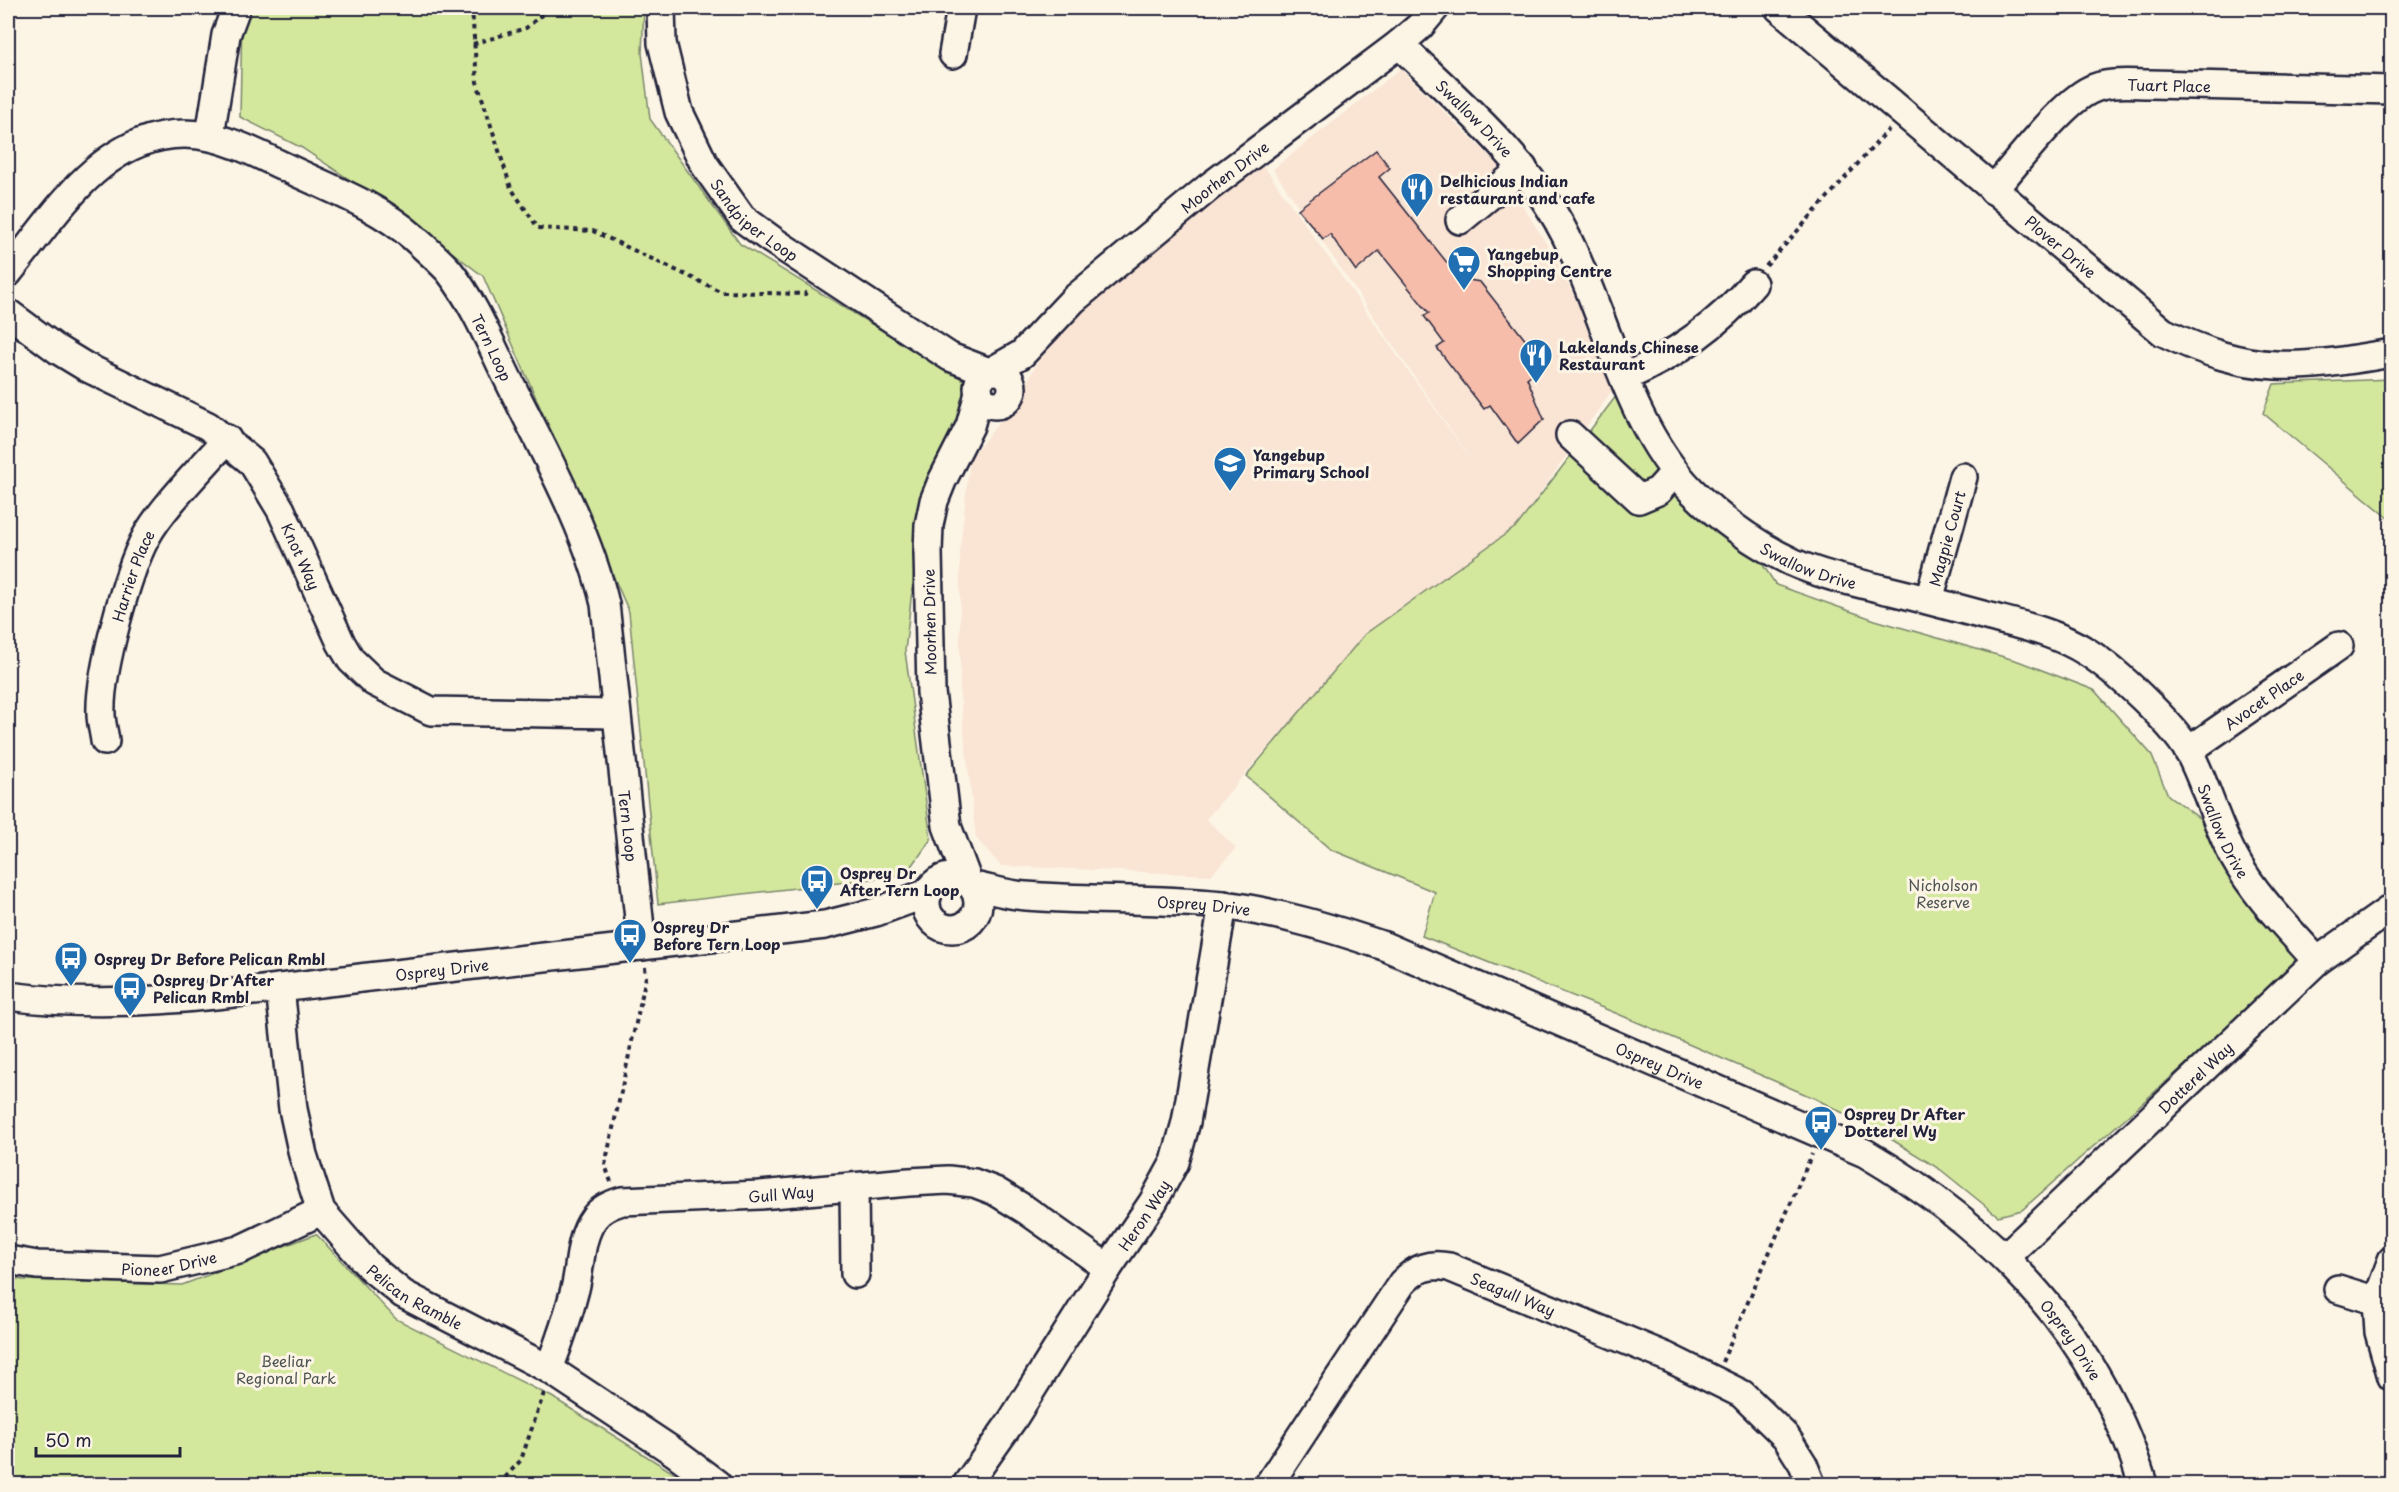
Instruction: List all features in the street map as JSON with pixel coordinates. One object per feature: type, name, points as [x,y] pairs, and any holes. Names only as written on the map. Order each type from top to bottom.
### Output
[{"type":"street","points":[[210,135],[226,35],[236,8]]},
{"type":"street","name":"Sandpiper Loop","points":[[661,8],[662,43],[679,112],[704,164],[742,218],[991,385]]},
{"type":"street","points":[[953,54],[961,8]]},
{"type":"street","name":"Moorhen Drive","points":[[970,884],[947,826],[931,692],[927,602],[929,525],[942,481],[991,385],[1073,300],[1120,260],[1209,187],[1399,44],[1420,26],[1435,8]]},
{"type":"street","name":"Plover Drive","points":[[1781,8],[1902,113],[2163,332],[2199,350],[2238,362],[2271,367],[2319,365],[2391,353]]},
{"type":"street","name":"Swallow Drive","points":[[1399,44],[1503,144],[1523,168],[1565,233],[1644,421],[1675,472],[1722,519],[1794,563],[1848,581],[1929,600],[2061,637],[2089,653],[2119,676],[2188,751],[2236,861],[2252,885],[2317,961]]},
{"type":"street","name":"Tuart Place","points":[[1993,190],[2069,105],[2090,89],[2116,84],[2150,84],[2389,90]]},
{"type":"street","name":"Tern Loop","points":[[8,273],[81,184],[97,169],[137,144],[165,135],[210,135],[242,146],[390,220],[448,271],[468,300],[560,484],[600,585],[605,604],[642,946]]},
{"type":"street","points":[[1460,220],[1523,168]]},
{"type":"street","points":[[1625,377],[1664,359],[1710,327],[1753,284]]},
{"type":"street","name":"Knot Way","points":[[8,313],[57,350],[86,367],[185,413],[227,439],[252,462],[268,487],[341,643],[351,660],[374,682],[431,711],[616,714]]},
{"type":"street","points":[[1570,435],[1639,499],[1658,492],[1675,472]]},
{"type":"street","name":"Harrier Place","points":[[105,741],[101,713],[102,692],[120,610],[134,565],[146,536],[227,439]]},
{"type":"street","name":"Magpie Court","points":[[1929,600],[1963,477]]},
{"type":"street","name":"Avocet Place","points":[[2188,751],[2339,646]]},
{"type":"street","name":"Moorhen Drive","points":[[932,888],[947,826]]},
{"type":"street","points":[[952,877],[970,884],[978,901],[975,916],[964,927],[956,929],[941,927],[927,909],[932,888],[952,877]]},
{"type":"street","name":"Osprey Drive","points":[[970,884],[1024,896],[1159,900],[1223,905],[1283,915],[1384,946],[1822,1132],[1865,1153],[1914,1181],[2006,1256],[2063,1324],[2113,1409],[2143,1485]]},
{"type":"street","name":"Osprey Drive","points":[[8,996],[55,1001],[156,1001],[825,925],[876,912],[932,888]]},
{"type":"street","name":"Osprey Drive","points":[[975,916],[1024,896]]},
{"type":"street","name":"Heron Way","points":[[967,1485],[1013,1419],[1108,1268],[1154,1202],[1175,1162],[1186,1122],[1223,905]]},
{"type":"street","name":"Dotterel Way","points":[[2006,1256],[2317,961],[2391,908]]},
{"type":"street","name":"Osprey Drive","points":[[876,912],[935,922]]},
{"type":"street","name":"Pelican Ramble","points":[[280,988],[293,1109],[303,1155],[321,1211],[370,1267],[403,1294],[549,1369],[674,1452],[717,1485]]},
{"type":"street","name":"Gull Way","points":[[549,1369],[562,1334],[575,1287],[585,1234],[595,1216],[611,1204],[622,1201],[854,1188],[948,1180],[974,1183],[995,1191],[1026,1209],[1108,1268]]},
{"type":"street","points":[[854,1188],[855,1274]]},
{"type":"street","name":"Pioneer Drive","points":[[8,1260],[37,1265],[160,1269],[239,1250],[321,1211]]},
{"type":"street","points":[[2391,1260],[2377,1301],[2379,1332],[2391,1377]]},
{"type":"street","name":"Seagull Way","points":[[1269,1485],[1402,1283],[1411,1273],[1422,1267],[1436,1265],[1449,1267],[1712,1378],[1742,1394],[1786,1437],[1803,1464],[1811,1485]]},
{"type":"street","points":[[2338,1289],[2377,1301]]},
{"type":"path","points":[[466,8],[471,14]]},
{"type":"path","points":[[472,8],[477,82],[511,188],[538,228],[593,231],[722,292],[805,294],[812,290],[823,273]]},
{"type":"path","points":[[473,44],[526,28],[550,8]]},
{"type":"path","points":[[2389,90],[2391,150]]},
{"type":"path","points":[[1753,284],[1769,262],[1902,113]]},
{"type":"path","points":[[622,1201],[605,1165],[646,977],[642,946]]},
{"type":"path","points":[[1712,1378],[1721,1365],[1814,1150]]},
{"type":"path","points":[[499,1485],[521,1460],[543,1402],[549,1369]]},
{"type":"shaded area","name":"Yangebup Primary School","points":[[1400,69],[1496,162],[1552,253],[1591,329],[1615,386],[1517,526],[1368,632],[1206,819],[1236,848],[1211,875],[1001,866],[976,838],[960,695],[960,550],[970,458],[1017,401],[1053,333],[1258,158],[1478,470],[1273,169]]},
{"type":"green space","points":[[247,8],[644,8],[642,53],[650,119],[740,244],[975,387],[924,488],[905,651],[931,839],[906,875],[658,904],[629,612],[483,276],[407,218],[302,148],[240,117],[242,13]]},
{"type":"green space","points":[[2392,379],[2391,520],[2263,413],[2274,384]]},
{"type":"green space","name":"Nicholson Reserve","points":[[1617,395],[1755,553],[1776,585],[1875,620],[2018,661],[2094,690],[2151,754],[2168,795],[2203,821],[2239,892],[2303,960],[2022,1210],[1998,1216],[1941,1170],[1878,1131],[1814,1098],[1618,1014],[1422,936],[1435,892],[1330,849],[1246,776],[1365,634],[1517,526]]},
{"type":"green space","name":"Beeliar Regional Park","points":[[316,1234],[396,1319],[552,1397],[691,1484],[8,1484],[8,1277],[23,1280],[182,1285]]},
{"type":"building","points":[[1376,150],[1390,168],[1379,177],[1464,284],[1469,280],[1480,282],[1545,365],[1527,378],[1544,419],[1518,444],[1490,405],[1484,409],[1437,348],[1444,343],[1424,316],[1429,313],[1379,251],[1356,271],[1330,234],[1323,239],[1298,209]]},
{"type":"place","name":"Delhicious Indian restaurant and cafe","points":[[1417,218]]},
{"type":"place","name":"Yangebup Shopping Centre","points":[[1464,291]]},
{"type":"place","name":"Lakelands Chinese Restaurant","points":[[1536,384]]},
{"type":"place","name":"Yangebup Primary School","points":[[1230,492]]},
{"type":"place","name":"Osprey Dr After Tern Loop","points":[[817,910]]},
{"type":"place","name":"Osprey Dr Before Tern Loop","points":[[630,964]]},
{"type":"place","name":"Osprey Dr Before Pelican Rmbl","points":[[71,987]]},
{"type":"place","name":"Osprey Dr After Pelican Rmbl","points":[[130,1017]]},
{"type":"place","name":"Osprey Dr After Dotterel Wy","points":[[1821,1151]]}]
